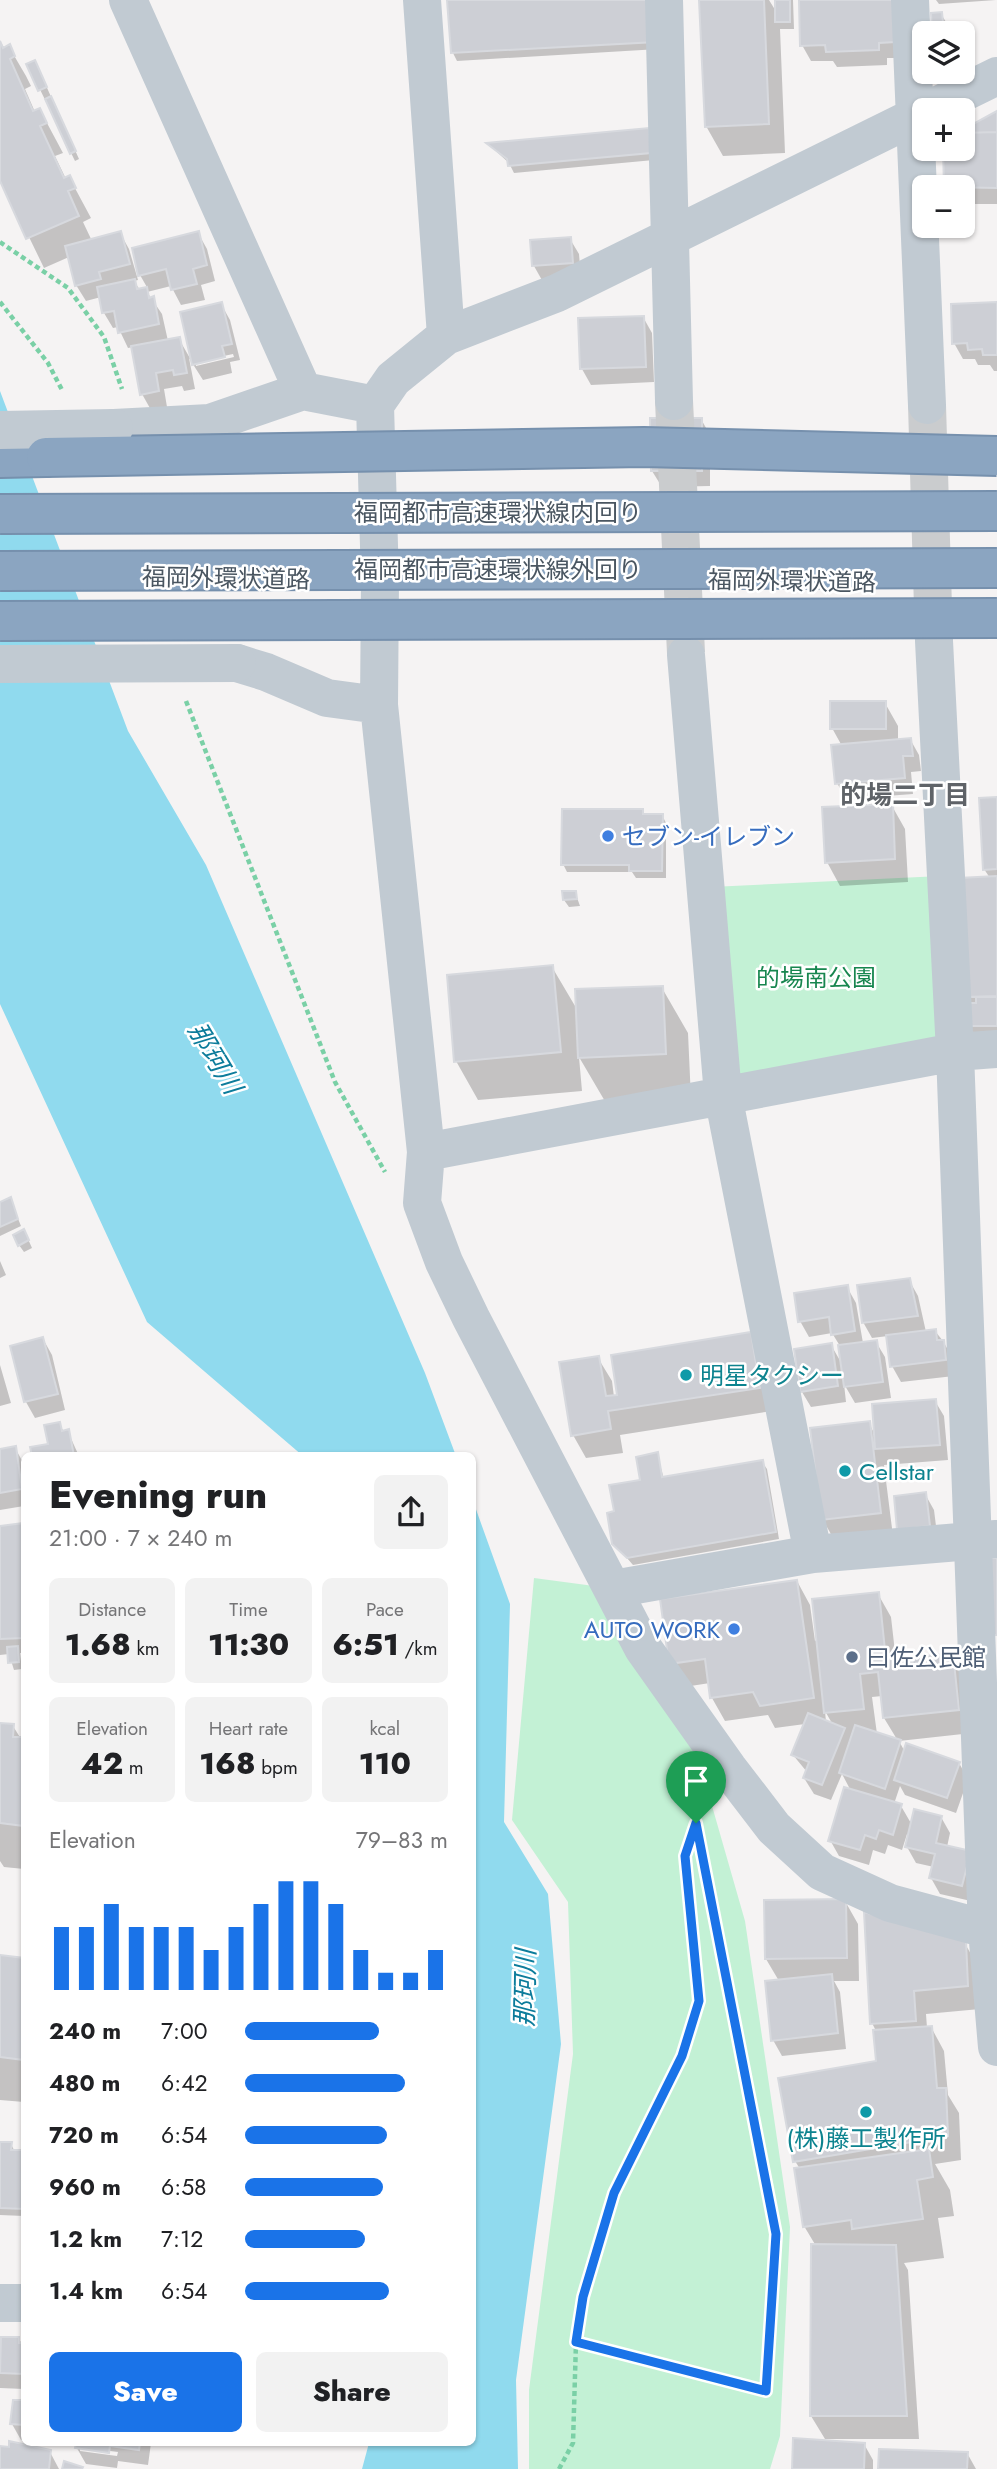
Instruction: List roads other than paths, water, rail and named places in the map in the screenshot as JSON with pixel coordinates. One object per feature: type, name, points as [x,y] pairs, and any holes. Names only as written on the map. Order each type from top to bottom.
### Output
[{"type":"highway","points":[[0,458],[643,447],[997,456]]},
{"type":"highway","points":[[0,519],[133,521],[377,514],[997,509]]},
{"type":"highway","name":"福岡都市高速環状線内回り","points":[[0,513],[997,509]]},
{"type":"highway","name":"福岡都市高速環状線外回り","points":[[0,571],[997,568]]},
{"type":"highway","name":"福岡外環状道路","points":[[0,579],[152,575],[380,582],[522,577],[997,583]]},
{"type":"highway","points":[[0,621],[997,618]]},
{"type":"street","points":[[128,0],[303,391]]},
{"type":"street","points":[[422,0],[446,336]]},
{"type":"street","points":[[664,0],[674,401]]},
{"type":"street","points":[[909,0],[919,98]]},
{"type":"street","points":[[952,98],[997,76]]},
{"type":"street","points":[[912,118],[671,239],[557,293],[446,336],[393,379],[375,405],[380,582],[379,705],[426,1152],[422,1203],[444,1262],[643,1648],[774,1828],[822,1872],[890,1903],[992,1931]]},
{"type":"street","points":[[922,161],[927,405]]},
{"type":"street","points":[[0,430],[210,423],[303,391],[375,405]]},
{"type":"street","points":[[934,640],[955,1052],[985,1539],[992,1931],[997,2047]]},
{"type":"street","points":[[686,655],[723,1095],[813,1554]]},
{"type":"street","points":[[0,664],[237,663],[267,672],[327,698],[379,705]]},
{"type":"street","points":[[426,1152],[955,1052],[997,1049]]},
{"type":"street","points":[[613,1589],[813,1554],[985,1539]]},
{"type":"street","points":[[0,2303],[21,2303]]},
{"type":"water","name":"那珂川","points":[[0,391],[128,731],[206,865],[425,1373],[455,1452],[298,1452],[147,1322],[0,1004]]},
{"type":"water","name":"那珂川","points":[[476,1509],[510,1604],[504,1822],[548,1894],[561,2044],[516,2380],[518,2469],[362,2469],[368,2446],[476,2446]]},
{"type":"tunnel","points":[[674,401],[686,653]]},
{"type":"tunnel","points":[[927,405],[934,641]]},
{"type":"place","name":"セブン-イレブン","points":[[608,836]]},
{"type":"place","name":"明星タクシー","points":[[686,1375]]},
{"type":"place","name":"Cellstar","points":[[845,1471]]},
{"type":"place","name":"AUTO WORK","points":[[734,1629]]},
{"type":"place","name":"曰佐公民館","points":[[852,1657]]},
{"type":"place","name":"(株)藤工製作所","points":[[866,2112]]},
{"type":"district","name":"的場二丁目","points":[[905,795]]},
{"type":"park label","name":"的場南公園","points":[[816,977]]}]
